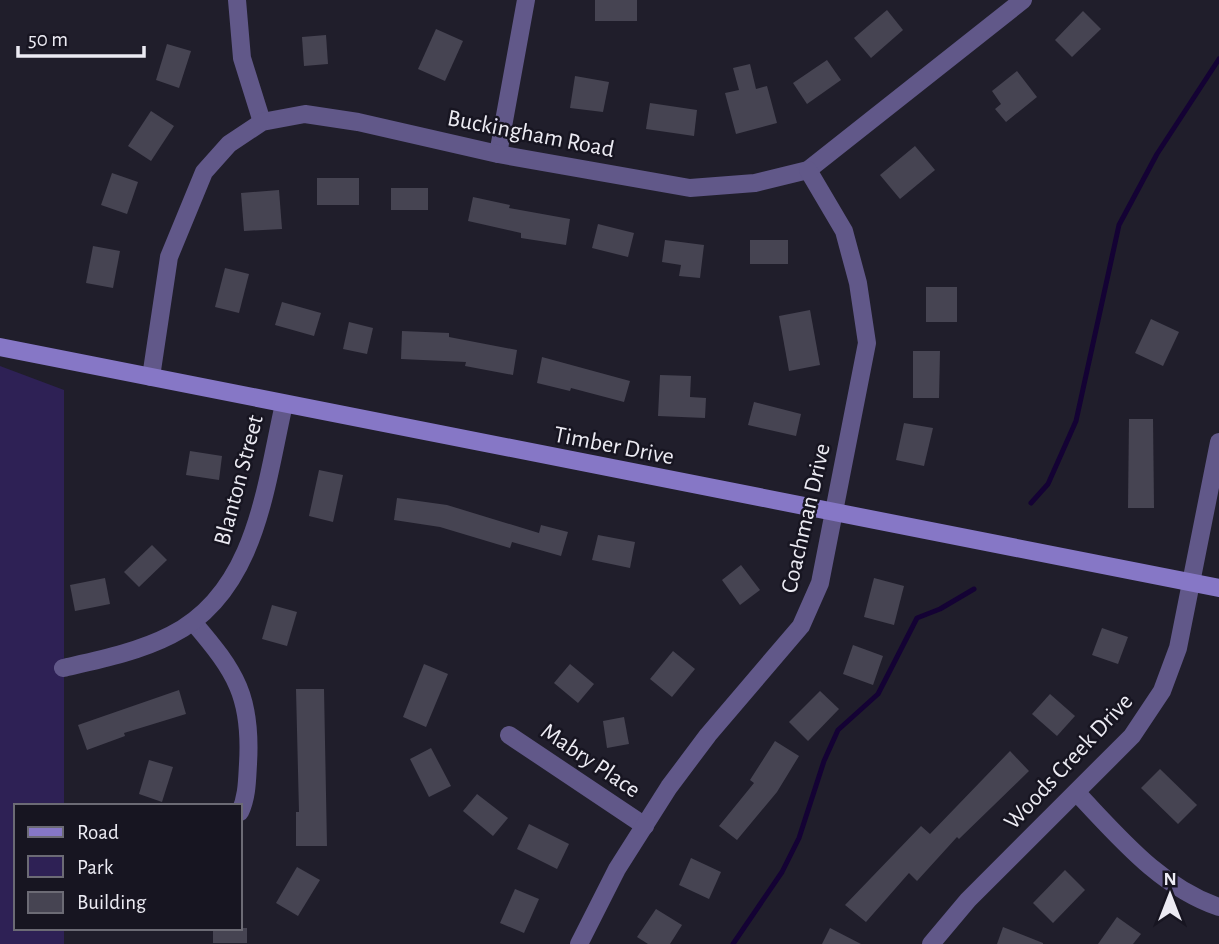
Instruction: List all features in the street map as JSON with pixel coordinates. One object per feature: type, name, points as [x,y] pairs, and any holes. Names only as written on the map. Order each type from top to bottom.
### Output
[{"type":"main road","name":"Timber Drive","points":[[0,347],[1219,589]]},
{"type":"street","points":[[237,0],[242,58],[262,122]]},
{"type":"street","points":[[498,154],[526,0]]},
{"type":"street","name":"Buckingham Road","points":[[150,377],[169,257],[204,172],[229,144],[262,122],[305,114],[358,122],[498,154],[690,188],[755,183],[808,170],[1023,0]]},
{"type":"street","name":"Coachman Drive","points":[[579,944],[594,911],[645,825],[708,735],[801,626],[820,583],[867,343],[858,283],[844,231],[808,170]]},
{"type":"street","name":"Blanton Street","points":[[63,668],[169,636],[193,622],[217,601],[246,552],[262,502],[284,404]]},
{"type":"street","name":"Woods Creek Drive","points":[[931,944],[968,900],[1132,736],[1163,691],[1178,648],[1219,442]]},
{"type":"street","points":[[193,622],[232,671],[243,694],[249,735],[245,800],[242,807]]},
{"type":"street","name":"Mabry Place","points":[[509,735],[645,825]]},
{"type":"street","points":[[1077,793],[1154,870],[1180,890],[1219,907]]},
{"type":"green space","points":[[0,366],[64,390],[64,804],[14,804],[14,930],[64,930],[64,944],[0,944]]},
{"type":"building","points":[[595,0],[637,0],[637,21],[595,21]]},
{"type":"building","points":[[887,10],[903,30],[871,58],[854,38]]},
{"type":"building","points":[[1083,11],[1101,29],[1072,57],[1055,40]]},
{"type":"building","points":[[436,29],[463,41],[445,81],[418,69]]},
{"type":"building","points":[[326,35],[328,64],[304,66],[302,37]]},
{"type":"building","points":[[167,44],[191,51],[179,88],[156,80]]},
{"type":"building","points":[[827,60],[841,80],[807,104],[793,83]]},
{"type":"building","points":[[750,64],[756,89],[767,86],[777,123],[736,134],[725,93],[739,90],[733,68]]},
{"type":"building","points":[[1017,71],[1037,97],[1006,122],[995,109],[1001,104],[992,91]]},
{"type":"building","points":[[575,76],[609,82],[603,112],[570,108]]},
{"type":"building","points":[[650,103],[697,110],[694,136],[646,129]]},
{"type":"building","points":[[151,111],[174,126],[151,161],[128,146]]},
{"type":"building","points":[[915,146],[935,170],[900,199],[880,175]]},
{"type":"building","points":[[112,173],[138,182],[127,214],[101,205]]},
{"type":"building","points":[[317,178],[359,178],[359,205],[317,205]]},
{"type":"building","points":[[391,188],[428,188],[428,210],[391,210]]},
{"type":"building","points":[[279,190],[282,229],[244,231],[241,193]]},
{"type":"building","points":[[473,197],[510,205],[509,208],[570,219],[566,245],[521,238],[521,233],[468,221]]},
{"type":"building","points":[[598,224],[634,233],[628,257],[592,248]]},
{"type":"building","points":[[665,240],[704,245],[700,278],[679,276],[681,265],[662,262]]},
{"type":"building","points":[[750,240],[788,240],[788,264],[750,264]]},
{"type":"building","points":[[93,246],[120,251],[113,288],[86,283]]},
{"type":"building","points":[[225,268],[249,274],[239,313],[215,307]]},
{"type":"building","points":[[926,287],[957,287],[957,322],[926,322]]},
{"type":"building","points":[[282,302],[321,313],[314,336],[275,325]]},
{"type":"building","points":[[810,310],[820,365],[789,371],[779,316]]},
{"type":"building","points":[[1151,319],[1179,332],[1163,366],[1135,353]]},
{"type":"building","points":[[349,322],[373,328],[367,354],[343,349]]},
{"type":"building","points":[[402,331],[449,333],[449,337],[517,350],[513,375],[465,366],[466,362],[401,359]]},
{"type":"building","points":[[913,351],[940,351],[939,398],[913,398]]},
{"type":"building","points":[[542,357],[630,381],[624,402],[571,388],[570,391],[537,383]]},
{"type":"building","points":[[660,375],[691,376],[690,397],[706,398],[705,418],[658,416]]},
{"type":"building","points":[[754,402],[801,414],[796,436],[748,425]]},
{"type":"building","points":[[1129,419],[1153,419],[1154,508],[1128,508]]},
{"type":"building","points":[[904,423],[933,428],[924,466],[896,460]]},
{"type":"building","points":[[190,451],[222,456],[219,480],[186,475]]},
{"type":"building","points":[[319,470],[343,475],[333,522],[309,516]]},
{"type":"building","points":[[397,498],[447,505],[539,533],[541,525],[568,532],[561,556],[512,542],[510,548],[440,527],[394,520]]},
{"type":"building","points":[[598,535],[635,542],[630,568],[592,560]]},
{"type":"building","points":[[152,545],[167,560],[139,587],[124,572]]},
{"type":"building","points":[[741,565],[760,590],[740,605],[722,580]]},
{"type":"building","points":[[105,578],[110,604],[75,611],[70,585]]},
{"type":"building","points":[[874,578],[904,586],[894,625],[864,617]]},
{"type":"building","points":[[272,605],[297,612],[287,646],[262,639]]},
{"type":"building","points":[[1102,628],[1128,637],[1118,664],[1092,655]]},
{"type":"building","points":[[853,645],[883,656],[873,685],[843,674]]},
{"type":"building","points":[[673,651],[695,669],[672,697],[650,679]]},
{"type":"building","points":[[424,664],[448,674],[426,727],[403,717]]},
{"type":"building","points":[[570,664],[594,684],[578,703],[554,683]]},
{"type":"building","points":[[296,689],[324,689],[327,846],[296,846],[296,812],[299,812]]},
{"type":"building","points":[[179,690],[186,714],[124,733],[125,736],[87,750],[78,725]]},
{"type":"building","points":[[820,691],[839,709],[808,741],[789,722]]},
{"type":"building","points":[[1050,694],[1075,716],[1057,736],[1032,714]]},
{"type":"building","points":[[624,717],[629,744],[607,748],[603,721]]},
{"type":"building","points":[[775,741],[799,756],[777,792],[737,840],[719,826],[754,783],[750,780]]},
{"type":"building","points":[[431,748],[451,786],[429,797],[410,759]]},
{"type":"building","points":[[1010,751],[1029,771],[959,839],[957,837],[917,881],[909,873],[866,922],[845,905],[921,826],[930,834]]},
{"type":"building","points":[[149,760],[173,767],[162,802],[139,794]]},
{"type":"building","points":[[1160,769],[1197,805],[1178,824],[1141,788]]},
{"type":"building","points":[[477,794],[508,818],[493,836],[463,811]]},
{"type":"building","points":[[529,824],[569,844],[557,869],[517,849]]},
{"type":"building","points":[[691,858],[721,872],[709,899],[679,885]]},
{"type":"building","points":[[297,867],[320,880],[298,916],[276,903]]},
{"type":"building","points":[[1065,870],[1085,890],[1053,923],[1033,903]]},
{"type":"building","points":[[515,889],[539,899],[524,933],[500,923]]},
{"type":"building","points":[[656,909],[682,925],[670,944],[648,944],[637,937]]},
{"type":"building","points":[[1117,917],[1141,934],[1133,944],[1098,944]]},
{"type":"building","points":[[1003,927],[1043,943],[1043,944],[997,944]]},
{"type":"building","points":[[247,928],[247,943],[213,943],[213,930]]},
{"type":"building","points":[[830,928],[861,944],[822,944]]},
{"type":"waterway","points":[[1031,503],[1048,484],[1076,421],[1119,225],[1157,154],[1219,59]]},
{"type":"waterway","points":[[733,944],[782,872],[799,838],[824,761],[838,730],[878,694],[917,618],[940,609],[974,589]]}]
